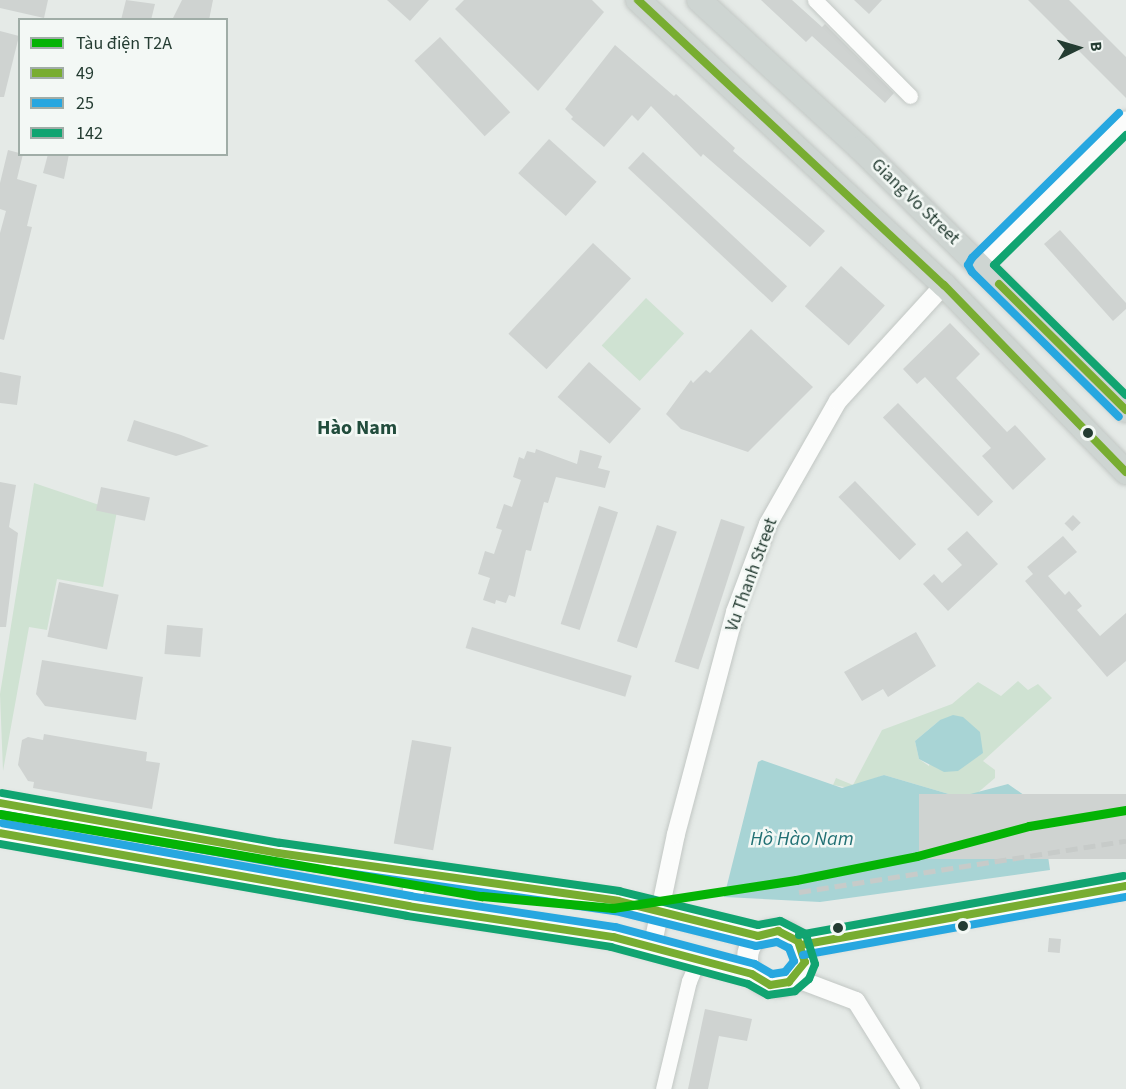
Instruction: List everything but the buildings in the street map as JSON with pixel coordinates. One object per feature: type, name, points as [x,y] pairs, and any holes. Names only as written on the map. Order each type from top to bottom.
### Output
[{"type":"main road","points":[[638,0],[944,285],[1126,472]]},
{"type":"main road","name":"Giang Vo Street","points":[[699,0],[979,265],[1126,410]]},
{"type":"main road","points":[[0,803],[278,853],[418,870],[618,901],[705,925],[758,936],[778,931],[801,945],[1126,886]]},
{"type":"main road","points":[[154,859],[159,830]]},
{"type":"main road","points":[[0,833],[409,906],[613,937],[752,974],[770,985],[795,978],[805,962],[801,945]]},
{"type":"main road","points":[[409,906],[418,870]]},
{"type":"main road","points":[[698,960],[705,925]]},
{"type":"main road","points":[[752,974],[747,951],[758,936]]},
{"type":"street","points":[[815,0],[910,96]]},
{"type":"street","points":[[979,265],[1126,120]]},
{"type":"street","name":"Vu Thanh Street","points":[[652,948],[676,834],[735,612],[768,524],[838,401],[944,285]]},
{"type":"street","points":[[663,1089],[689,981],[698,960]]},
{"type":"street","points":[[795,978],[856,1001],[911,1089]]},
{"type":"green space","points":[[646,298],[684,333],[640,381],[602,346]]},
{"type":"green space","points":[[34,483],[117,511],[103,587],[57,579],[47,630],[29,627],[3,771],[0,694]]},
{"type":"green space","points":[[1018,681],[1028,690],[1038,684],[1052,698],[983,761],[995,770],[995,778],[975,795],[959,797],[884,775],[850,788],[833,785],[836,778],[853,785],[882,730],[952,704],[978,682],[1001,696]],"holes":[[[940,720],[929,766],[919,759],[915,741]]]},
{"type":"water","points":[[953,715],[963,717],[980,732],[983,753],[958,771],[944,772],[919,759],[915,741],[940,720]]},
{"type":"water","name":"Hồ Hào Nam","points":[[762,760],[842,788],[884,775],[959,797],[1008,784],[1041,807],[1050,870],[820,902],[724,897],[758,762]]},
{"type":"railway","points":[[799,892],[1126,841]]},
{"type":"metro line","name":"T2A","points":[[0,814],[482,896],[613,908],[796,880],[917,856],[1029,826],[1126,810]]},
{"type":"transit line","name":"49","points":[[638,0],[944,285],[1126,472]]},
{"type":"transit line","name":"25","points":[[1119,113],[972,258],[968,265],[972,272],[1119,417]]},
{"type":"transit line","name":"142","points":[[1126,135],[994,265],[1126,395]]},
{"type":"transit line","name":"49","points":[[999,284],[1126,410]]},
{"type":"transit line","name":"142","points":[[0,844],[407,916],[611,947],[748,984],[768,995],[795,991],[809,979],[815,964],[806,934],[780,921],[758,925],[619,891],[280,843],[2,793]]},
{"type":"transit line","name":"49","points":[[0,803],[278,853],[618,901],[758,936],[778,931],[798,941],[805,962],[789,982],[770,985],[752,974],[613,937],[409,906],[0,833]]},
{"type":"transit line","name":"25","points":[[0,814],[277,863],[616,911],[756,946],[777,942],[789,948],[794,961],[785,972],[772,974],[755,964],[615,927],[411,896],[2,823]]},
{"type":"transit line","name":"142","points":[[799,935],[1124,876]]},
{"type":"transit line","name":"49","points":[[801,945],[1126,886]]},
{"type":"transit line","name":"25","points":[[803,955],[1126,897]]},
{"type":"district","name":"Hào Nam","points":[[357,428]]}]
